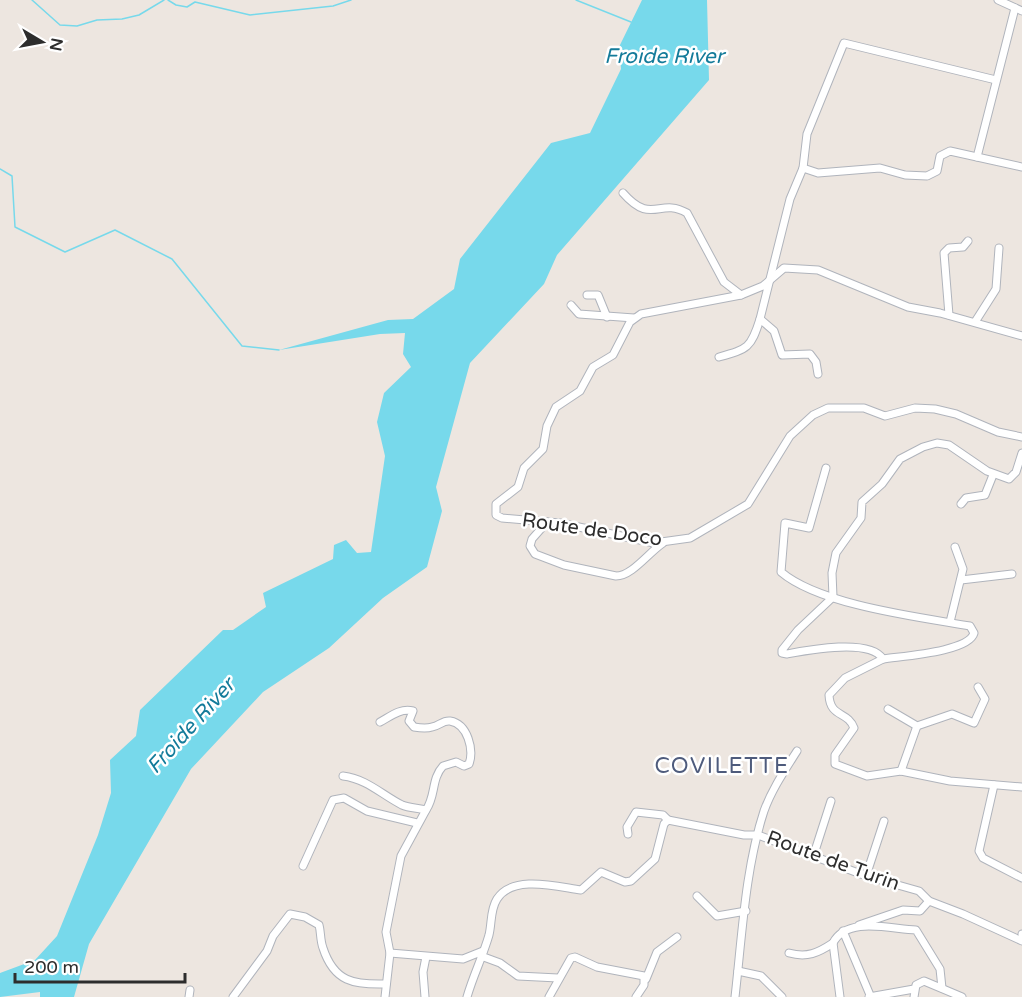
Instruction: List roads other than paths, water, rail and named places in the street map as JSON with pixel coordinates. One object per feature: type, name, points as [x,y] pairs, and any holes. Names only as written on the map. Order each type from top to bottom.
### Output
[{"type":"street","points":[[977,157],[996,80],[1019,9],[998,0]]},
{"type":"street","points":[[719,357],[744,350],[752,344],[790,199],[803,168],[807,134],[844,43],[996,80]]},
{"type":"street","points":[[803,168],[818,173],[880,168],[905,176],[927,176],[937,171],[943,152],[1022,167]]},
{"type":"street","points":[[623,193],[635,207],[643,210],[673,208],[687,213],[724,282],[741,295]]},
{"type":"street","points":[[949,315],[944,253],[949,248],[963,247],[968,241]]},
{"type":"street","points":[[975,322],[997,286],[999,248]]},
{"type":"street","points":[[571,305],[579,314],[634,318],[741,295],[767,282],[784,268],[818,270],[908,307],[949,315],[1022,336]]},
{"type":"street","points":[[587,295],[598,295],[607,317]]},
{"type":"street","name":"Route de Doco","points":[[634,318],[613,354],[593,367],[580,391],[556,407],[547,426],[543,449],[524,468],[518,487],[494,507],[498,517],[548,522],[663,543],[690,538],[748,504],[790,436],[813,415],[828,408],[864,408],[885,416],[915,408],[934,409],[956,414],[998,432],[1022,437]]},
{"type":"street","points":[[760,319],[774,331],[782,355],[810,354],[816,362],[818,374]]},
{"type":"street","points":[[884,659],[877,653],[860,649],[832,647],[782,653],[783,646],[790,638],[833,597],[832,573],[836,553],[861,518],[862,502],[882,484],[900,459],[936,443],[949,445],[993,475],[1012,478],[1022,453]]},
{"type":"street","points":[[826,468],[809,528],[785,523],[781,572],[790,580],[833,597],[970,626],[974,633],[973,637],[930,654],[884,659],[845,678],[829,695],[829,705],[835,712],[852,722],[855,728],[833,759],[835,764],[850,772],[867,776],[901,771],[1022,788]]},
{"type":"street","points":[[961,504],[966,498],[985,495],[993,475]]},
{"type":"street","points":[[548,522],[532,539],[530,546],[535,554],[564,565],[616,576],[624,576],[632,571],[644,557],[663,543]]},
{"type":"street","points":[[950,622],[963,564],[955,548]]},
{"type":"street","points":[[961,580],[1012,574]]},
{"type":"street","points":[[888,709],[916,726],[952,714],[974,723],[985,699],[978,687]]},
{"type":"street","points":[[380,722],[399,711],[408,710],[412,711],[409,721],[414,728],[433,728],[447,721],[454,722],[468,736],[471,758],[469,764],[464,766],[456,762],[443,766],[434,783],[433,800],[417,823],[401,856],[386,932],[390,953],[385,997]]},
{"type":"street","points":[[901,771],[916,726]]},
{"type":"street","points":[[735,997],[758,835],[774,788],[797,751]]},
{"type":"street","points":[[343,776],[363,782],[403,805],[426,810]]},
{"type":"street","points":[[994,785],[979,851],[983,858],[1022,878]]},
{"type":"street","points":[[303,867],[333,800],[344,798],[367,811],[417,823]]},
{"type":"street","points":[[813,857],[831,801]]},
{"type":"street","name":"Route de Turin","points":[[628,834],[627,827],[636,812],[663,815],[668,820],[744,835],[758,835],[866,876],[919,891],[929,901],[1022,941]]},
{"type":"street","points":[[467,997],[489,935],[493,908],[505,891],[521,884],[581,890],[601,872],[625,882],[632,881],[655,860],[664,824],[668,820]]},
{"type":"street","points":[[866,876],[884,821]]},
{"type":"street","points":[[697,896],[717,916],[746,911]]},
{"type":"street","points":[[789,953],[806,956],[833,943],[843,931],[903,910],[920,910],[929,901]]},
{"type":"street","points":[[232,997],[267,951],[273,936],[290,914],[305,917],[319,925],[323,949],[340,976],[356,984],[386,984]]},
{"type":"street","points":[[859,925],[916,930],[940,969],[942,988]]},
{"type":"street","points":[[843,931],[869,996],[914,988],[924,981],[962,997]]},
{"type":"street","points":[[636,997],[657,952],[677,937]]},
{"type":"street","points":[[833,943],[840,997]]},
{"type":"street","points":[[390,953],[463,959],[481,955],[500,963],[518,976],[558,978]]},
{"type":"street","points":[[425,997],[423,972],[426,957]]},
{"type":"street","points":[[549,997],[568,961],[574,957],[597,967],[639,973],[645,979]]},
{"type":"street","points":[[738,971],[761,976],[782,997]]},
{"type":"street","points":[[914,988],[914,997]]},
{"type":"water","name":"Froide River","points":[[642,0],[707,0],[709,80],[557,255],[544,284],[470,363],[436,487],[442,511],[427,567],[383,598],[329,648],[263,692],[191,769],[89,944],[74,997],[40,997],[40,992],[0,997],[0,973],[35,960],[57,936],[98,835],[111,793],[110,760],[136,736],[140,710],[223,630],[233,630],[266,607],[263,593],[333,559],[334,545],[346,540],[357,553],[371,552],[385,456],[377,422],[384,393],[411,367],[403,354],[405,333],[380,334],[279,350],[388,320],[413,319],[454,289],[460,259],[551,143],[590,133],[621,69],[619,47]]},
{"type":"waterway","points":[[32,0],[60,25],[77,26],[97,20],[122,19],[139,15],[164,0]]},
{"type":"waterway","points":[[168,0],[176,5],[187,7],[195,2],[250,15],[333,6],[351,0]]},
{"type":"waterway","points":[[576,0],[631,22]]},
{"type":"waterway","points":[[0,169],[12,176],[15,227],[65,252],[115,230],[172,259],[242,346],[279,350]]},
{"type":"district","name":"COVILETTE","points":[[722,766]]}]
